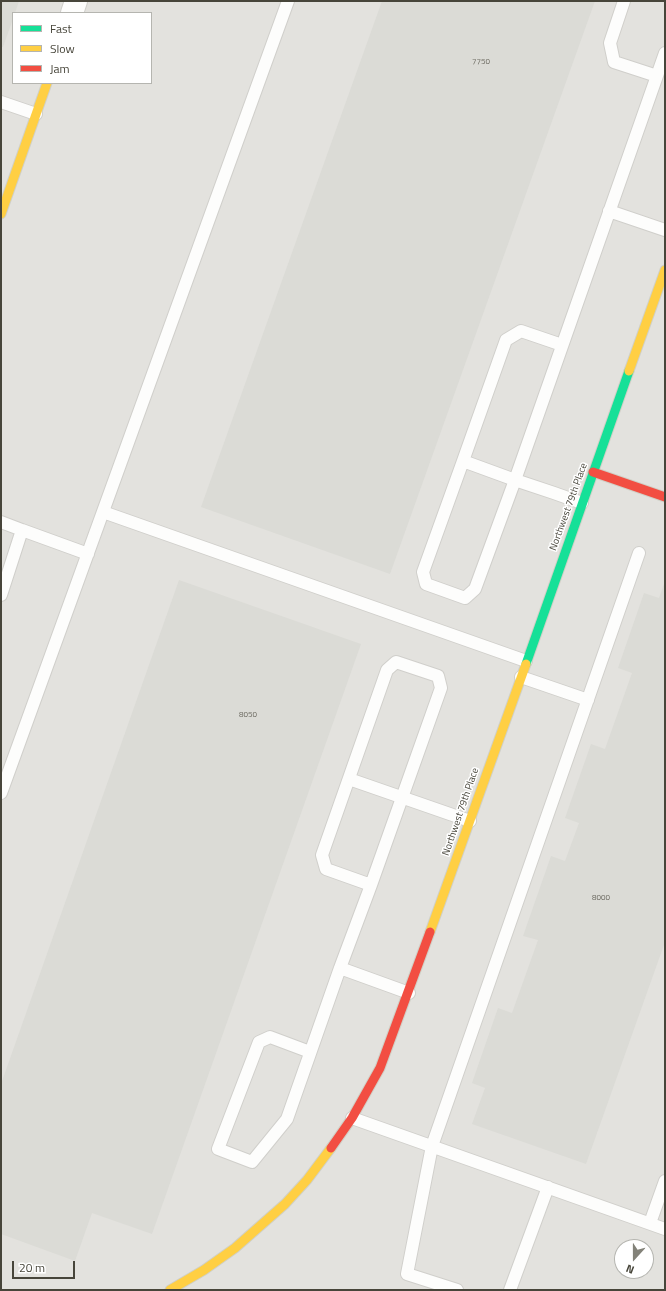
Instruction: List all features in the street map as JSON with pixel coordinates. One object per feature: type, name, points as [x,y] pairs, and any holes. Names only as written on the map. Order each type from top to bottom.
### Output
[{"type":"main road","points":[[1,214],[47,84]]},
{"type":"main road","name":"Northwest 79th Place","points":[[170,1290],[204,1270],[235,1248],[285,1204],[324,1159],[352,1118],[380,1068],[409,993],[665,270]]},
{"type":"main road","points":[[594,472],[665,497]]},
{"type":"street","points":[[72,12],[76,1]]},
{"type":"lane","points":[[1,793],[288,1]]},
{"type":"lane","points":[[624,1],[610,43],[614,62],[657,76]]},
{"type":"lane","points":[[562,346],[521,331],[506,340],[424,572],[426,584],[465,598],[475,589],[515,480],[610,211],[665,52]]},
{"type":"lane","points":[[1,102],[36,114]]},
{"type":"lane","points":[[610,211],[665,230]]},
{"type":"lane","points":[[463,461],[582,503]]},
{"type":"lane","points":[[103,512],[526,661]]},
{"type":"lane","points":[[1,522],[88,554]]},
{"type":"lane","points":[[1,595],[22,530]]},
{"type":"lane","points":[[457,1290],[407,1274],[432,1146],[640,553]]},
{"type":"lane","points":[[310,1052],[270,1037],[259,1042],[218,1149],[252,1162],[287,1119],[441,688],[438,676],[396,662],[387,670],[322,855],[326,869],[370,885]]},
{"type":"lane","points":[[521,677],[588,700]]},
{"type":"lane","points":[[349,779],[470,821]]},
{"type":"lane","points":[[340,968],[409,993]]},
{"type":"lane","points":[[352,1118],[665,1229]]},
{"type":"lane","points":[[650,1223],[665,1181]]},
{"type":"lane","points":[[510,1290],[548,1187]]},
{"type":"shaded area","points":[[1,1],[665,1],[665,1290],[1,1290]]},
{"type":"building","points":[[1,1],[19,1],[15,12],[12,12],[12,22],[3,47],[1,47]]},
{"type":"building","points":[[382,1],[595,1],[390,574],[201,507]]},
{"type":"building","points":[[179,580],[361,644],[152,1234],[92,1213],[75,1261],[1,1234],[1,1084]]},
{"type":"building","points":[[665,581],[665,942],[586,1164],[472,1124],[485,1088],[472,1083],[498,1008],[512,1013],[538,940],[523,936],[551,856],[565,861],[579,823],[565,818],[591,744],[605,749],[632,673],[618,668],[644,593],[659,598]]},
{"type":"traffic: fast","points":[[526,664],[629,371]]},
{"type":"traffic: slow","points":[[1,214],[47,84]]},
{"type":"traffic: slow","points":[[629,371],[665,270]]},
{"type":"traffic: slow","points":[[430,932],[526,664]]},
{"type":"traffic: slow","points":[[170,1290],[204,1270],[235,1248],[285,1204],[307,1180],[331,1148]]},
{"type":"traffic: jam","points":[[593,472],[665,497]]},
{"type":"traffic: jam","points":[[331,1148],[352,1118],[380,1068],[430,932]]}]
